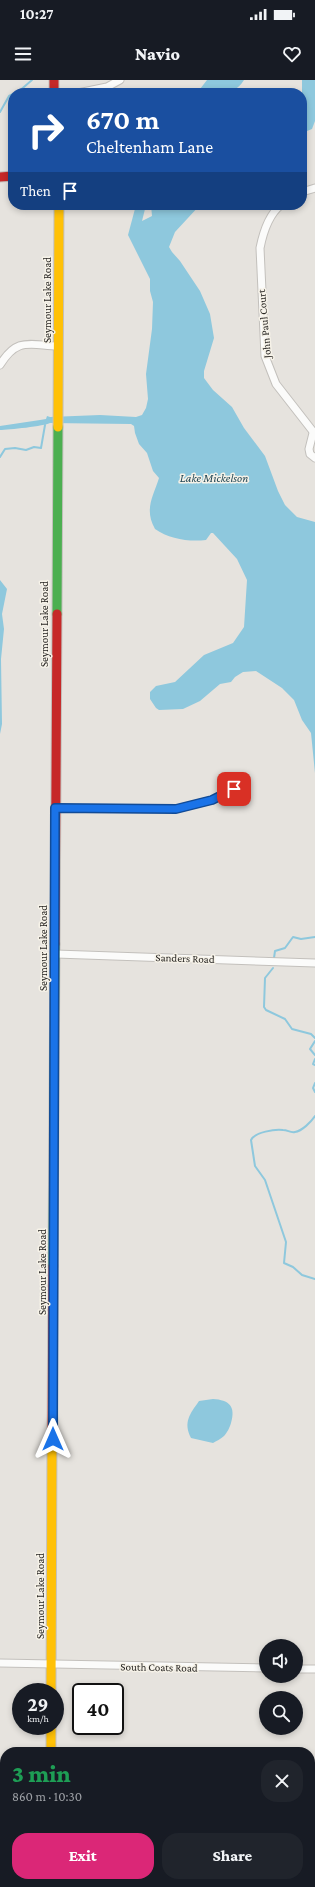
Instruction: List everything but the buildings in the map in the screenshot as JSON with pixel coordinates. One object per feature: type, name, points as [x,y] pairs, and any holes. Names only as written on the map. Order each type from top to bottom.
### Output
[{"type":"street","points":[[102,88],[120,80]]},
{"type":"street","name":"Seymour Lake Road","points":[[51,1683],[59,210]]},
{"type":"street","name":"John Paul Court","points":[[277,210],[269,221],[263,234],[260,248],[264,356],[276,384],[314,433]]},
{"type":"street","points":[[0,365],[11,350],[20,345],[58,346]]},
{"type":"street","points":[[314,433],[309,449],[310,454],[315,458]]},
{"type":"street","points":[[55,808],[176,809],[212,800],[234,789]]},
{"type":"street","name":"Sanders Road","points":[[56,954],[315,963]]},
{"type":"street","name":"South Coats Road","points":[[0,1663],[259,1668]]},
{"type":"street","points":[[303,1669],[315,1669]]},
{"type":"street","points":[[51,1735],[51,1747]]},
{"type":"water","points":[[207,80],[244,80],[238,88],[201,88]]},
{"type":"water","points":[[302,80],[315,80],[315,121],[312,129],[307,131],[307,88],[302,88]]},
{"type":"water","name":"Lake Mickelson","points":[[135,210],[145,210],[142,221],[152,216],[151,210],[195,210],[175,232],[169,247],[200,291],[210,314],[214,338],[204,371],[204,378],[213,390],[232,407],[244,428],[265,456],[285,505],[297,517],[315,522],[315,773],[311,733],[302,720],[294,700],[282,688],[256,671],[243,672],[235,677],[231,682],[220,684],[200,701],[183,709],[159,710],[150,699],[150,692],[156,686],[175,682],[204,655],[233,643],[244,627],[247,580],[237,559],[213,533],[211,533],[206,540],[193,541],[166,535],[155,529],[150,515],[150,509],[152,497],[159,478],[153,471],[147,453],[139,444],[134,426],[131,424],[50,423],[34,427],[0,430],[0,426],[46,419],[47,416],[100,415],[136,417],[142,415],[146,408],[148,399],[146,374],[152,329],[153,302],[150,291],[150,279],[128,235]]},
{"type":"water","points":[[0,580],[7,589],[2,614],[4,629],[1,659],[2,724],[0,734]]},
{"type":"water","points":[[213,1399],[223,1401],[230,1405],[233,1412],[231,1425],[223,1437],[213,1443],[191,1438],[188,1427],[190,1414],[199,1401]]},
{"type":"waterway","points":[[23,88],[32,80]]},
{"type":"waterway","points":[[0,112],[8,98]]},
{"type":"waterway","points":[[0,457],[5,449],[15,448],[26,450],[34,447],[41,448],[45,425]]},
{"type":"waterway","points":[[274,958],[275,951],[285,948],[293,937],[301,939],[315,937]]},
{"type":"waterway","points":[[273,968],[265,978],[264,1007],[266,1010],[285,1019],[292,1029],[311,1034],[315,1038]]},
{"type":"waterway","points":[[315,1041],[310,1049],[315,1055]]},
{"type":"waterway","points":[[315,1059],[313,1064],[315,1065]]},
{"type":"waterway","points":[[315,1083],[313,1088],[315,1092]]},
{"type":"waterway","points":[[315,1116],[301,1130],[293,1132],[275,1130],[261,1133],[253,1137],[251,1140],[255,1166],[265,1180],[286,1242],[284,1263],[293,1267],[302,1275],[315,1279]]},
{"type":"traffic: fast","points":[[57,614],[58,427]]},
{"type":"traffic: fast","points":[[53,1266],[55,944]]},
{"type":"traffic: slow","points":[[58,427],[59,210]]},
{"type":"traffic: slow","points":[[51,1683],[52,1441]]},
{"type":"traffic: slow","points":[[51,1735],[51,1747]]},
{"type":"traffic: jam","points":[[54,80],[54,88]]},
{"type":"traffic: jam","points":[[0,177],[8,176]]},
{"type":"traffic: jam","points":[[55,944],[57,614]]},
{"type":"traffic: jam","points":[[52,1441],[53,1266]]},
{"type":"route","points":[[53,1439],[56,954],[55,808],[176,809],[212,800],[234,789]]}]
